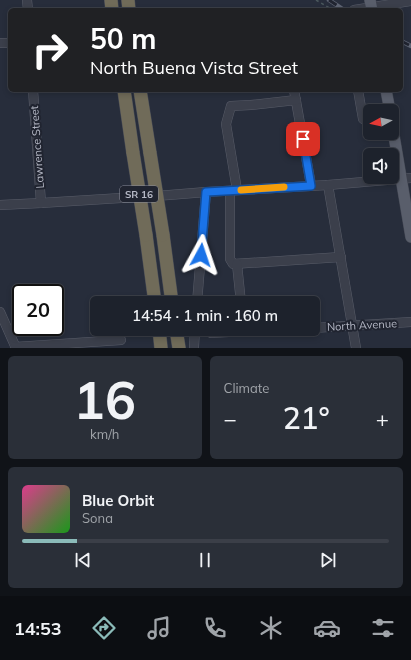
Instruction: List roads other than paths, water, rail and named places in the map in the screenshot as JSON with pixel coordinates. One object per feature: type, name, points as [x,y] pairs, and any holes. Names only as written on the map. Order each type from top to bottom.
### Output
[{"type":"highway","name":"SR 16","points":[[124,92],[154,296]]},
{"type":"highway","name":"SR 16","points":[[140,92],[171,296]]},
{"type":"highway","points":[[160,336],[161,348]]},
{"type":"highway","points":[[177,336],[179,348]]},
{"type":"main road","points":[[386,92],[389,104]]},
{"type":"main road","points":[[396,140],[406,178],[411,236]]},
{"type":"street","points":[[371,6],[411,1]]},
{"type":"street","name":"Lawrence Street","points":[[33,92],[41,203]]},
{"type":"street","points":[[294,92],[311,186]]},
{"type":"street","points":[[358,92],[363,118]]},
{"type":"street","points":[[296,100],[231,106],[226,124],[233,190],[230,259],[233,264],[237,264],[341,256]]},
{"type":"street","points":[[0,205],[328,185],[406,178]]},
{"type":"street","points":[[328,185],[356,348]]},
{"type":"street","points":[[198,296],[206,192]]},
{"type":"street","points":[[237,264],[240,296]]},
{"type":"street","points":[[0,312],[16,347],[109,344],[120,340]]},
{"type":"street","name":"North Avenue","points":[[320,328],[411,322]]},
{"type":"street","points":[[194,347],[195,336]]},
{"type":"railway","points":[[329,0],[341,8]]},
{"type":"railway","points":[[403,42],[411,46]]}]
